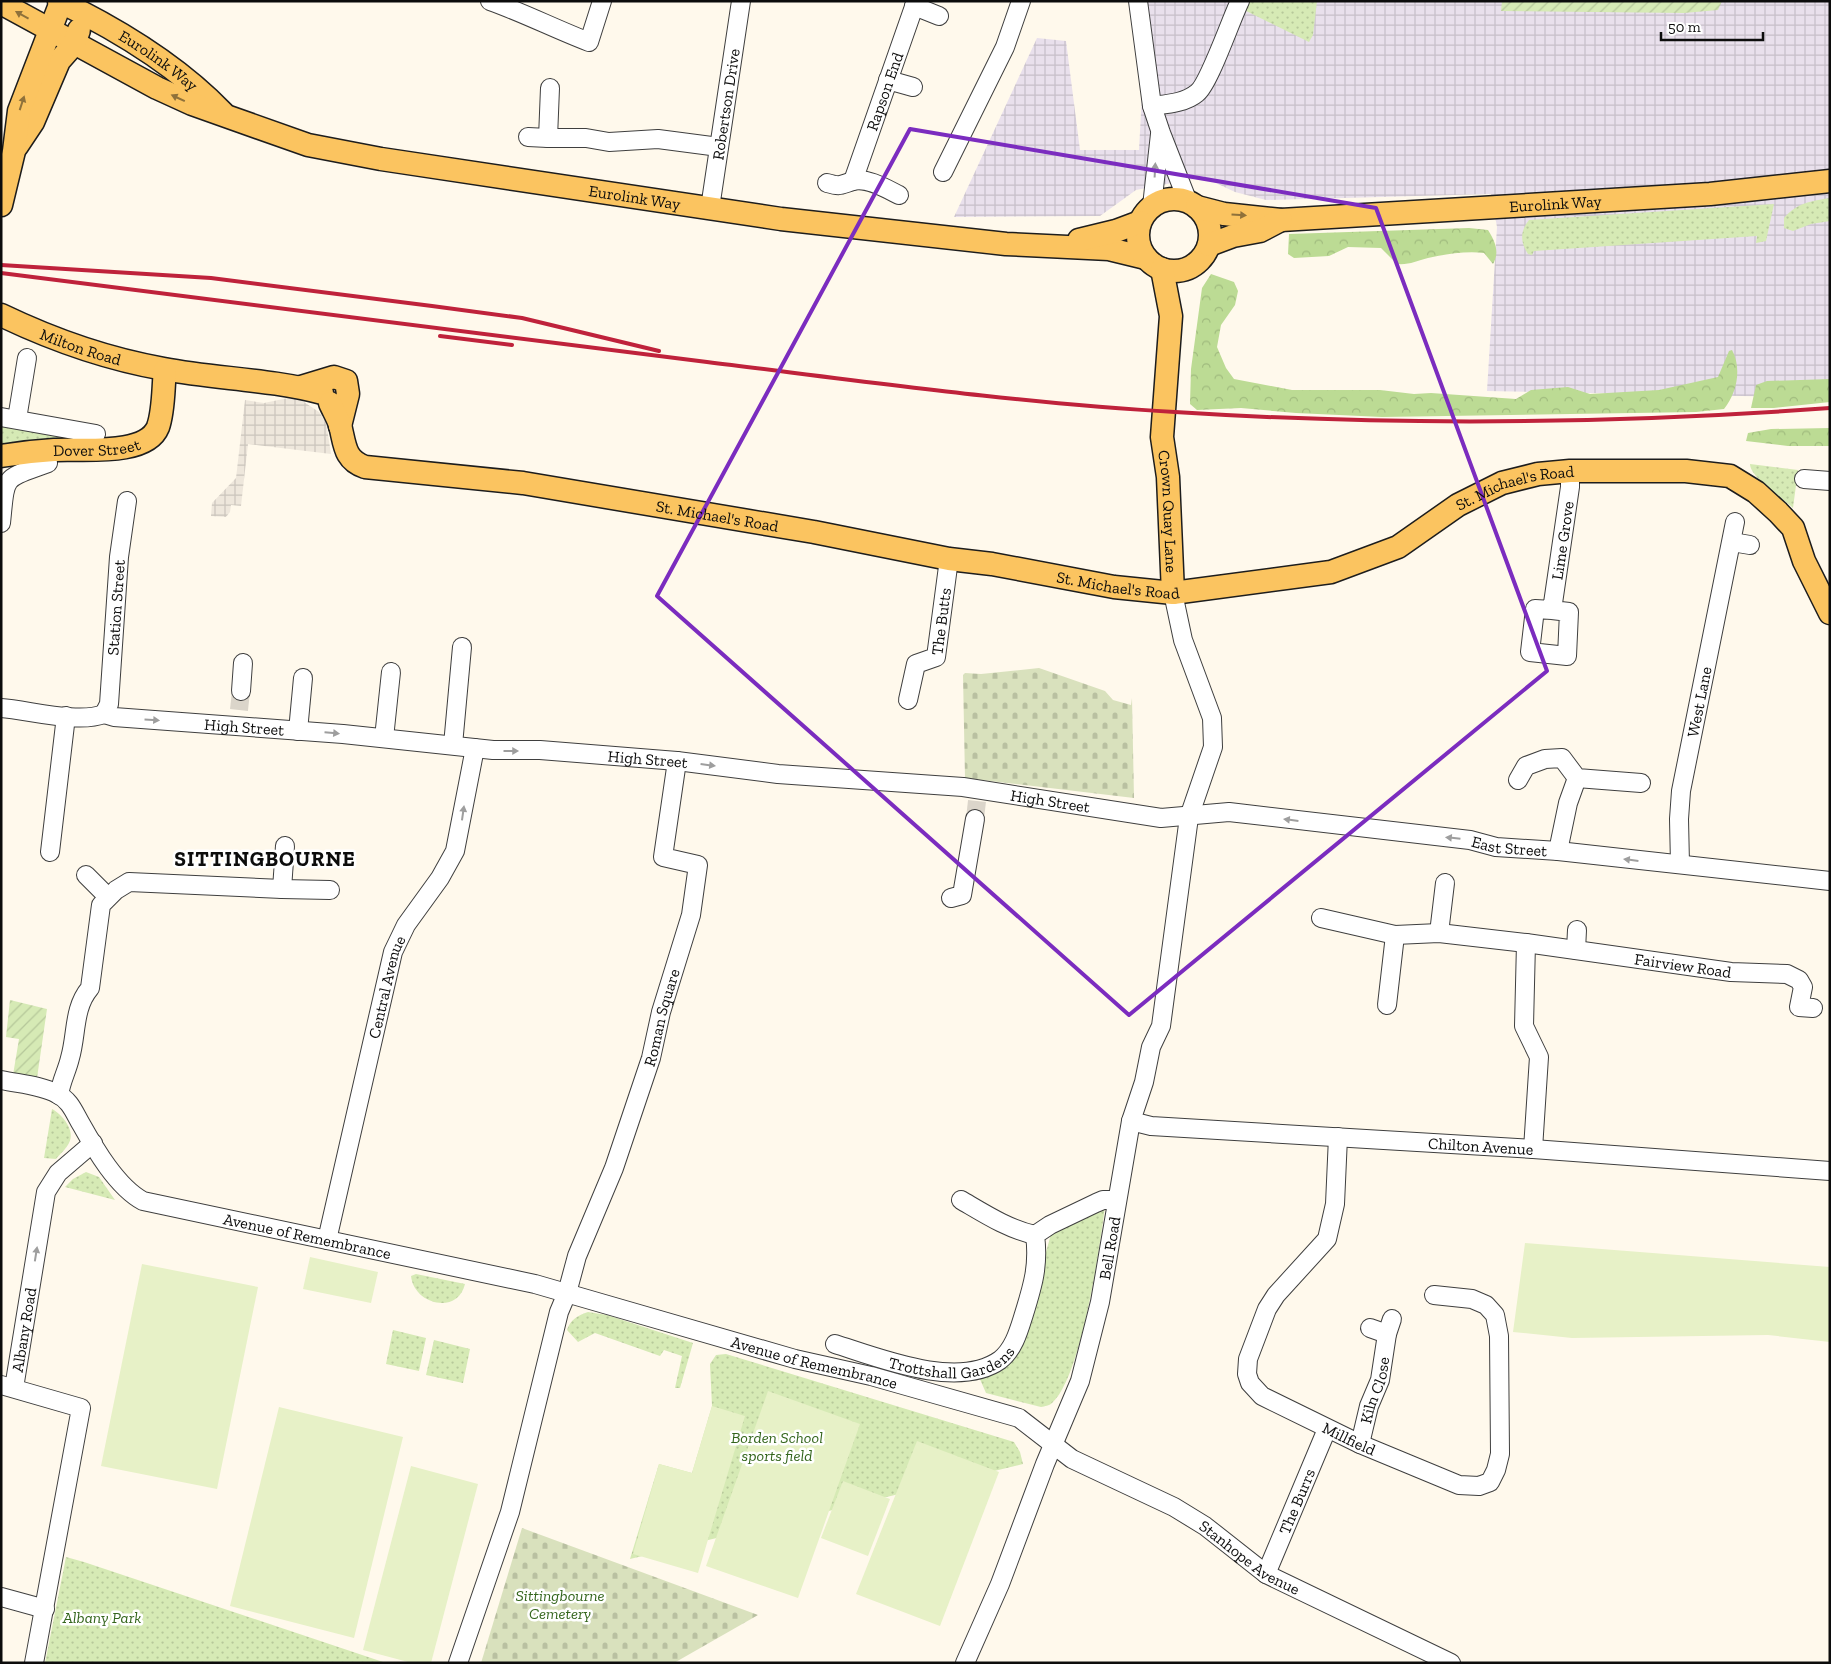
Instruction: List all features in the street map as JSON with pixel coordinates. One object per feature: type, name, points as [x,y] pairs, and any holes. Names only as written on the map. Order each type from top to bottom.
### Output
[{"type":"main road","name":"Eurolink Way","points":[[60,1],[87,8],[169,64],[201,90],[224,114]]},
{"type":"main road","points":[[1,205],[14,151],[20,111],[60,1]]},
{"type":"main road","name":"Eurolink Way","points":[[1,3],[157,88],[192,104],[308,145],[425,166],[781,220],[1006,244],[1109,249],[1154,264]]},
{"type":"main road","points":[[14,151],[33,122],[59,61],[74,44],[87,8]]},
{"type":"main road","name":"Eurolink Way","points":[[1193,204],[1224,214],[1281,220],[1710,194],[1830,181]]},
{"type":"main road","points":[[1169,199],[1193,204],[1208,224],[1209,245],[1205,254],[1190,267],[1181,270],[1154,264],[1138,241],[1146,214],[1169,199]]},
{"type":"main road","name":"Eurolink Way","points":[[1054,246],[1116,231],[1146,214]]},
{"type":"main road","name":"Eurolink Way","points":[[1209,245],[1233,236],[1260,231],[1281,220]]},
{"type":"main road","name":"Crown Quay Lane","points":[[1154,264],[1171,316]]},
{"type":"main road","name":"Crown Quay Lane","points":[[1173,593],[1168,476],[1162,437],[1171,316],[1190,267]]},
{"type":"main road","name":"Milton Road","points":[[1,315],[46,336],[87,351],[164,370]]},
{"type":"main road","name":"St. Michael's Road","points":[[164,370],[208,374],[326,392],[340,426],[347,454],[358,464],[366,467],[523,483],[814,532],[949,559],[992,564],[1114,587],[1173,593],[1331,572],[1398,547],[1458,506],[1502,483],[1538,474],[1570,471],[1686,471],[1730,476],[1756,492],[1793,528],[1804,561],[1830,613]]},
{"type":"main road","name":"Dover Street","points":[[1,456],[56,450],[114,448],[139,443],[150,437],[158,427],[164,370]]},
{"type":"main road","points":[[162,399],[178,388],[208,374]]},
{"type":"street","points":[[490,1],[521,12],[559,31],[588,42],[602,1]]},
{"type":"street","name":"Robertson Drive","points":[[710,208],[741,1]]},
{"type":"street","points":[[943,172],[1005,47],[1021,1]]},
{"type":"street","points":[[1138,1],[1152,106],[1160,133],[1193,204]]},
{"type":"street","points":[[1152,106],[1184,100],[1198,92],[1210,71],[1240,1]]},
{"type":"street","points":[[915,4],[939,16]]},
{"type":"street","name":"Rapson End","points":[[853,181],[915,4]]},
{"type":"street","points":[[888,80],[913,87]]},
{"type":"street","points":[[548,138],[550,88]]},
{"type":"street","points":[[1146,214],[1160,133]]},
{"type":"street","points":[[528,137],[586,138],[609,142],[658,139],[719,147]]},
{"type":"street","points":[[827,183],[839,186],[853,181],[861,181],[898,195]]},
{"type":"street","points":[[27,358],[9,418],[96,434]]},
{"type":"street","points":[[1,523],[6,483],[12,476],[48,463]]},
{"type":"street","name":"Lime Grove","points":[[1552,610],[1570,471]]},
{"type":"street","points":[[1804,478],[1830,481]]},
{"type":"street","name":"Station Street","points":[[104,714],[109,704],[119,557],[126,501]]},
{"type":"street","name":"West Lane","points":[[1680,864],[1678,818],[1682,792],[1735,522]]},
{"type":"street","points":[[1732,542],[1750,545]]},
{"type":"street","name":"The Butts","points":[[908,700],[916,664],[936,657],[949,559]]},
{"type":"street","name":"Crown Quay Lane","points":[[1173,593],[1183,640],[1212,718],[1213,747],[1189,816]]},
{"type":"street","points":[[453,745],[462,647]]},
{"type":"street","points":[[241,691],[243,663]]},
{"type":"street","points":[[384,738],[391,672]]},
{"type":"street","points":[[298,731],[303,678]]},
{"type":"street","name":"High Street","points":[[1,708],[28,713],[89,717],[104,714],[114,717],[238,718],[298,731],[508,751],[540,750],[677,761],[1161,818],[1189,816]]},
{"type":"street","points":[[50,852],[66,716]]},
{"type":"street","name":"Central Avenue","points":[[327,1240],[393,952],[406,925],[440,878],[455,851],[475,748]]},
{"type":"street","points":[[1518,780],[1526,766],[1545,759],[1562,758],[1577,778],[1641,783]]},
{"type":"street","name":"Roman Square","points":[[567,1294],[577,1256],[614,1168],[651,1058],[662,1012],[691,915],[698,865],[663,857],[677,761]]},
{"type":"street","points":[[1558,851],[1568,803],[1577,778]]},
{"type":"street","name":"East Street","points":[[1189,816],[1229,812],[1470,840],[1496,846],[1830,881]]},
{"type":"street","name":"Bell Road","points":[[965,1663],[1000,1584],[1080,1380],[1100,1302],[1131,1121],[1144,1082],[1151,1047],[1161,1026],[1189,816]]},
{"type":"street","points":[[951,898],[962,895],[975,819]]},
{"type":"street","points":[[282,890],[286,846]]},
{"type":"street","points":[[86,875],[108,898]]},
{"type":"street","points":[[1,1080],[59,1094],[61,1078],[71,1057],[81,999],[90,988],[101,905],[129,882],[282,890],[330,890]]},
{"type":"street","points":[[1439,933],[1445,883]]},
{"type":"street","name":"Fairview Road","points":[[1321,918],[1395,935],[1439,933],[1526,943],[1731,972],[1787,974],[1799,980],[1802,987],[1799,1007],[1813,1008]]},
{"type":"street","points":[[1576,950],[1577,930]]},
{"type":"street","points":[[1388,1005],[1395,935]]},
{"type":"street","points":[[1526,943],[1524,1026],[1539,1057],[1533,1149]]},
{"type":"street","name":"Avenue of Remembrance","points":[[59,1094],[70,1103],[93,1143],[124,1188],[143,1201],[486,1273],[567,1294],[795,1359],[871,1376],[1019,1418],[1053,1445]]},
{"type":"street","name":"Chilton Avenue","points":[[1131,1121],[1151,1126],[1533,1149],[1830,1171]]},
{"type":"street","name":"Millfield","points":[[1338,1137],[1335,1204],[1327,1239],[1276,1295],[1267,1309],[1248,1359],[1247,1374],[1250,1383],[1262,1396],[1327,1429],[1459,1485],[1479,1486],[1490,1482],[1496,1470],[1500,1454],[1499,1336],[1495,1315],[1486,1305],[1472,1299],[1434,1295]]},
{"type":"street","name":"Albany Road","points":[[34,1663],[81,1408],[8,1387],[46,1192],[58,1173],[93,1143]]},
{"type":"street","points":[[961,1200],[1020,1232],[1035,1235],[1050,1225],[1096,1203],[1103,1200],[1116,1200]]},
{"type":"street","name":"Trottshall Gardens","points":[[834,1344],[932,1371],[973,1372],[991,1365],[1001,1359],[1012,1348],[1019,1330],[1037,1267],[1035,1235]]},
{"type":"street","points":[[458,1663],[510,1512],[559,1312],[567,1294]]},
{"type":"street","name":"Kiln Close","points":[[1360,1444],[1369,1406],[1380,1380],[1383,1327]]},
{"type":"street","name":"The Burrs","points":[[1266,1574],[1327,1429]]},
{"type":"street","name":"Stanhope Avenue","points":[[1053,1445],[1072,1459],[1174,1507],[1205,1526],[1266,1574],[1451,1663]]},
{"type":"street","points":[[1,1597],[45,1609]]},
{"type":"highlighted area","points":[[910,129],[1376,208],[1547,671],[1129,1015],[657,596]]},
{"type":"shaded area","points":[[1147,1],[1830,1],[1830,393],[1789,397],[1487,391],[1497,227],[1491,194],[1266,200],[1235,192],[1203,177],[1136,190],[1100,216],[954,217],[1037,38],[1066,41],[1080,150],[1139,150]]},
{"type":"shaded area","points":[[288,398],[301,400],[319,412],[326,422],[331,454],[248,444],[241,506],[231,505],[230,512],[226,517],[211,516],[212,503],[236,478],[245,400],[264,403]]},
{"type":"green space","points":[[1246,1],[1317,1],[1313,35],[1309,42],[1242,9]]},
{"type":"green space","points":[[1502,1],[1722,1],[1718,10],[1684,13],[1501,11]]},
{"type":"green space","points":[[1830,198],[1830,221],[1811,224],[1793,231],[1784,228],[1784,218],[1794,209],[1811,202]]},
{"type":"green space","points":[[1774,204],[1766,241],[1756,243],[1757,236],[1534,251],[1532,255],[1528,254],[1522,241],[1524,228],[1529,220]]},
{"type":"green space","points":[[1469,228],[1488,230],[1496,247],[1493,264],[1484,253],[1477,252],[1449,254],[1401,264],[1397,264],[1381,248],[1348,247],[1329,256],[1294,258],[1288,254],[1289,234]]},
{"type":"green space","points":[[1211,274],[1234,282],[1238,291],[1235,305],[1221,325],[1217,347],[1226,368],[1234,379],[1292,390],[1380,390],[1414,394],[1431,393],[1516,399],[1531,390],[1568,387],[1590,394],[1659,390],[1718,377],[1729,351],[1732,350],[1737,365],[1737,380],[1732,396],[1724,409],[1696,412],[1382,417],[1241,408],[1197,410],[1190,404],[1191,369],[1202,288]]},
{"type":"green space","points":[[1830,379],[1830,402],[1774,408],[1751,408],[1756,385],[1767,381]]},
{"type":"green space","points":[[1,422],[77,437],[27,442],[1,448]]},
{"type":"green space","points":[[1830,428],[1830,446],[1788,446],[1746,441],[1748,433],[1771,429]]},
{"type":"green space","points":[[1750,464],[1798,470],[1793,508],[1755,475]]},
{"type":"green space","points":[[1039,668],[1105,691],[1113,700],[1131,705],[1132,698],[1134,798],[965,778],[963,675],[965,673],[981,674]]},
{"type":"green space","points":[[10,1000],[47,1009],[37,1078],[13,1075],[19,1039],[6,1037]]},
{"type":"green space","points":[[52,1109],[64,1119],[71,1133],[68,1145],[56,1159],[44,1158]]},
{"type":"green space","points":[[86,1172],[99,1177],[115,1200],[65,1187],[73,1179]]},
{"type":"green space","points":[[1105,1206],[1088,1310],[1072,1367],[1062,1389],[1051,1404],[1041,1407],[986,1393],[979,1377],[1000,1363],[1043,1263],[1051,1234]]},
{"type":"green space","points":[[1525,1243],[1830,1267],[1830,1342],[1768,1335],[1572,1338],[1513,1332]]},
{"type":"green space","points":[[310,1257],[378,1272],[371,1303],[303,1289]]},
{"type":"green space","points":[[142,1264],[258,1287],[217,1489],[101,1466]]},
{"type":"green space","points":[[416,1274],[465,1284],[461,1294],[454,1300],[446,1303],[436,1302],[420,1294],[414,1286],[411,1276]]},
{"type":"green space","points":[[588,1312],[607,1315],[693,1343],[680,1388],[675,1388],[682,1356],[664,1350],[660,1356],[595,1333],[578,1342],[567,1330],[575,1318]]},
{"type":"green space","points":[[393,1330],[426,1338],[419,1371],[386,1364]]},
{"type":"green space","points":[[434,1340],[470,1349],[463,1383],[426,1375]]},
{"type":"green space","name":"Borden School sports field","points":[[726,1354],[1014,1442],[1020,1452],[1023,1464],[630,1559],[659,1464],[692,1473],[712,1406],[710,1364],[716,1355]]},
{"type":"green space","points":[[768,1391],[860,1424],[798,1598],[706,1566]]},
{"type":"green space","points":[[712,1406],[745,1416],[698,1573],[633,1554],[659,1464],[692,1473]]},
{"type":"green space","points":[[279,1407],[403,1437],[354,1638],[230,1606]]},
{"type":"green space","points":[[917,1441],[999,1472],[940,1626],[856,1594]]},
{"type":"green space","points":[[411,1466],[478,1484],[431,1663],[412,1663],[363,1650]]},
{"type":"green space","points":[[843,1481],[890,1499],[868,1556],[821,1538]]},
{"type":"green space","name":"Sittingbourne Cemetery","points":[[522,1528],[758,1615],[674,1663],[481,1663]]},
{"type":"green space","name":"Albany Park","points":[[66,1557],[84,1562],[386,1663],[45,1663]]},
{"type":"tunnel","points":[[239,710],[241,691]]},
{"type":"tunnel","points":[[975,819],[977,801]]},
{"type":"railway","points":[[1,265],[211,278],[432,306],[522,318],[659,351]]},
{"type":"railway","points":[[1,273],[882,384],[1116,408],[1257,417],[1420,421],[1584,420],[1830,408]]},
{"type":"railway","points":[[440,336],[512,345]]},
{"type":"district","name":"SITTINGBOURNE","points":[[265,858]]}]
